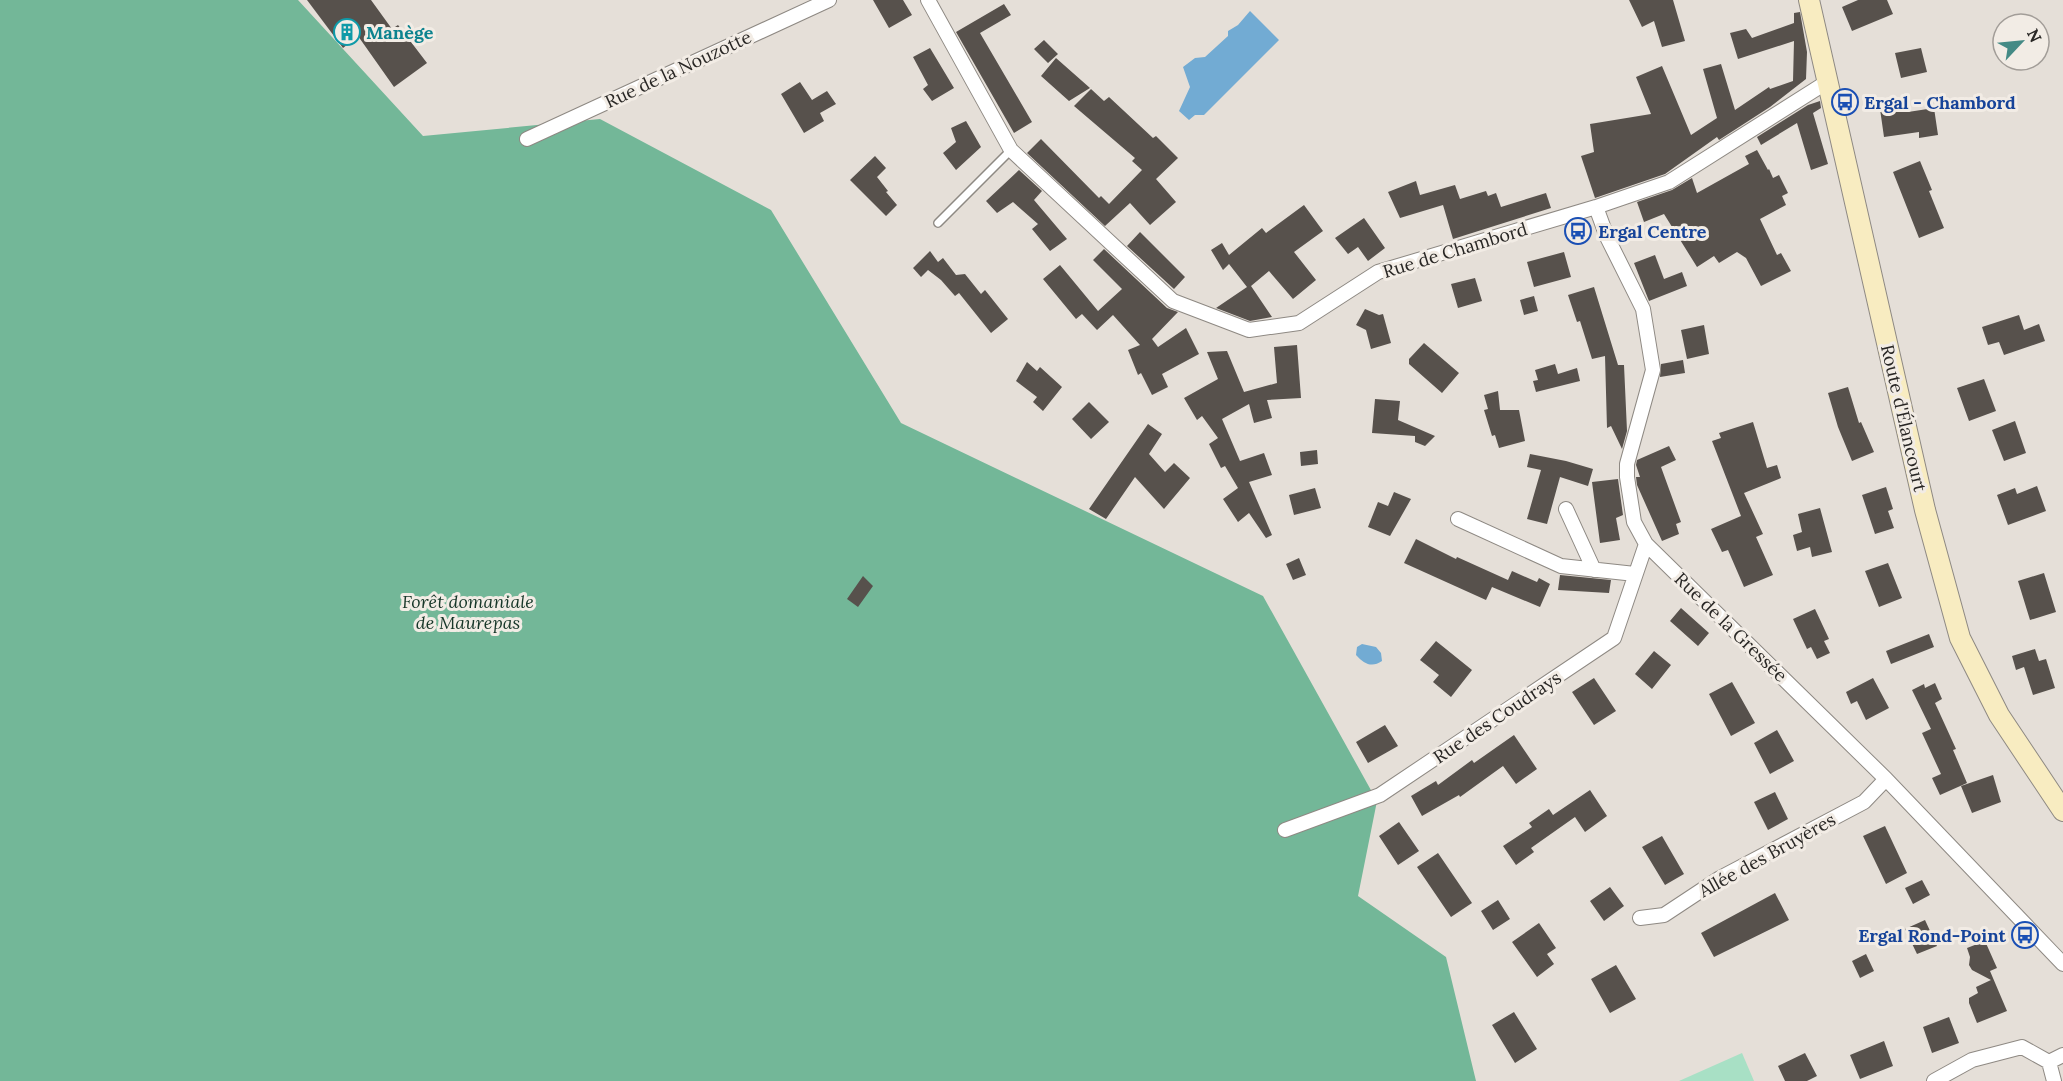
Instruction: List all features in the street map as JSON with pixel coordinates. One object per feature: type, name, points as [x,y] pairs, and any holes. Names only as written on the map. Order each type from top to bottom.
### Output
[{"type":"street","name":"Rue de la Nouzotte","points":[[527,139],[829,0]]},
{"type":"street","name":"Rue de Chambord","points":[[928,0],[1011,150],[1173,301],[1249,330],[1299,323],[1378,272],[1596,207],[1669,182],[1827,82]]},
{"type":"street","name":"Route d'Élancourt","points":[[1809,0],[1925,510],[1960,638],[1999,715],[2063,811]]},
{"type":"street","name":"Rue de la Gressée","points":[[1596,207],[1606,237],[1643,309],[1653,370],[1628,464],[1627,477],[1634,522],[1646,544],[1886,779],[2063,964]]},
{"type":"street","points":[[1566,509],[1594,570]]},
{"type":"street","points":[[1458,519],[1561,566],[1635,574]]},
{"type":"street","name":"Rue des Coudrays","points":[[1285,830],[1380,795],[1614,638],[1646,544]]},
{"type":"street","name":"Allée des Bruyères","points":[[1640,918],[1664,915],[1720,878],[1864,802],[1886,779]]},
{"type":"street","points":[[1934,1081],[1972,1060],[2022,1047],[2049,1062],[2054,1081]]},
{"type":"street","points":[[2049,1062],[2063,1055]]},
{"type":"lane","points":[[938,223],[1011,150]]},
{"type":"green space","name":"Forêt domaniale de Maurepas","points":[[0,0],[298,0],[423,136],[600,119],[771,210],[901,423],[1263,596],[1377,801],[1358,896],[1446,957],[1476,1081],[0,1081]]},
{"type":"green space","points":[[1742,1053],[1754,1081],[1679,1081]]},
{"type":"water","points":[[1250,11],[1279,40],[1204,115],[1195,115],[1189,120],[1179,111],[1190,87],[1183,67],[1195,58],[1205,57]]},
{"type":"water","points":[[1362,644],[1376,647],[1381,653],[1382,661],[1371,665],[1362,661],[1356,655],[1357,647]]},
{"type":"building","points":[[307,0],[371,0],[392,29],[398,25],[427,63],[394,87],[358,36],[343,48]]},
{"type":"building","points":[[873,0],[903,0],[912,15],[889,28]]},
{"type":"building","points":[[1629,0],[1673,0],[1685,41],[1662,47],[1654,21],[1642,27]]},
{"type":"building","points":[[1858,0],[1887,0],[1893,14],[1852,31],[1842,7]]},
{"type":"building","points":[[1004,4],[1011,15],[980,33],[1032,122],[1014,133],[956,32]]},
{"type":"building","points":[[1800,12],[1807,52],[1806,79],[1770,107],[1719,140],[1717,137],[1665,174],[1595,198],[1581,156],[1594,152],[1590,124],[1651,114],[1636,77],[1662,66],[1691,135],[1717,118],[1703,69],[1721,64],[1735,110],[1769,87],[1770,89],[1793,81],[1794,41],[1738,59],[1730,33],[1746,29],[1752,38],[1794,23],[1794,13]]},
{"type":"building","points":[[1044,40],[1058,54],[1048,63],[1034,49]]},
{"type":"building","points":[[930,48],[954,88],[932,101],[923,89],[928,85],[913,57]]},
{"type":"building","points":[[1921,48],[1927,72],[1901,78],[1895,53]]},
{"type":"building","points":[[1056,58],[1090,88],[1069,101],[1041,76]]},
{"type":"building","points":[[800,82],[812,100],[827,91],[836,104],[820,113],[824,121],[804,133],[781,94]]},
{"type":"building","points":[[1091,89],[1104,101],[1109,97],[1153,138],[1156,136],[1178,158],[1156,179],[1176,202],[1150,225],[1130,203],[1105,226],[1027,153],[1041,139],[1099,198],[1101,196],[1109,204],[1142,170],[1132,161],[1135,158],[1074,106]]},
{"type":"building","points":[[1820,101],[1821,108],[1813,113],[1828,164],[1811,170],[1797,123],[1761,145],[1757,137],[1808,105]]},
{"type":"building","points":[[1907,105],[1908,112],[1934,108],[1938,135],[1919,138],[1919,132],[1884,137],[1880,109]]},
{"type":"building","points":[[966,121],[981,147],[956,170],[943,153],[956,142],[951,128]]},
{"type":"building","points":[[1757,150],[1773,178],[1779,175],[1788,193],[1782,196],[1786,205],[1760,219],[1777,255],[1781,253],[1791,271],[1761,286],[1746,258],[1737,252],[1719,263],[1714,256],[1697,267],[1664,214],[1644,222],[1637,202],[1672,190],[1692,178],[1697,193],[1749,164],[1745,156]]},
{"type":"building","points":[[875,156],[886,168],[877,177],[897,205],[886,216],[850,180]]},
{"type":"building","points":[[1920,161],[1944,228],[1919,238],[1893,172]]},
{"type":"building","points":[[1019,170],[1042,191],[1034,200],[1067,239],[1050,251],[1032,229],[1038,224],[1013,202],[997,213],[986,201]]},
{"type":"building","points":[[1416,181],[1420,195],[1455,185],[1460,199],[1486,191],[1488,196],[1496,193],[1501,207],[1546,193],[1551,208],[1453,239],[1443,205],[1400,218],[1388,192]]},
{"type":"building","points":[[1304,205],[1323,231],[1294,252],[1316,280],[1293,299],[1269,271],[1251,286],[1272,317],[1250,321],[1216,308],[1247,287],[1229,264],[1223,270],[1211,250],[1222,243],[1229,255],[1262,228],[1266,233]]},
{"type":"building","points":[[1364,218],[1385,248],[1368,261],[1358,247],[1348,254],[1335,238]]},
{"type":"building","points":[[1140,232],[1185,277],[1174,289],[1127,246]]},
{"type":"building","points":[[1104,249],[1167,308],[1178,312],[1152,339],[1158,347],[1186,328],[1199,354],[1162,374],[1168,387],[1152,395],[1141,373],[1138,375],[1128,350],[1140,345],[1113,315],[1097,330],[1082,314],[1076,319],[1043,279],[1060,265],[1098,311],[1122,289],[1093,260]]},
{"type":"building","points":[[930,251],[938,262],[943,258],[956,275],[965,274],[981,294],[985,290],[1008,319],[991,333],[959,293],[955,296],[941,280],[928,270],[921,277],[913,268]]},
{"type":"building","points":[[1564,252],[1571,277],[1534,287],[1527,262]]},
{"type":"building","points":[[1655,255],[1664,279],[1682,272],[1687,286],[1649,301],[1634,263]]},
{"type":"building","points":[[1475,278],[1482,301],[1458,308],[1451,284]]},
{"type":"building","points":[[1594,287],[1618,365],[1624,365],[1627,431],[1622,449],[1611,426],[1607,428],[1605,356],[1592,359],[1580,321],[1577,322],[1568,295]]},
{"type":"building","points":[[1534,296],[1538,311],[1524,315],[1520,300]]},
{"type":"building","points":[[1365,309],[1379,315],[1383,314],[1391,343],[1371,349],[1366,330],[1356,325]]},
{"type":"building","points":[[2019,315],[2024,330],[2039,324],[2045,341],[2004,355],[1999,342],[1988,345],[1982,327]]},
{"type":"building","points":[[1704,325],[1709,354],[1687,359],[1681,330]]},
{"type":"building","points":[[1424,343],[1459,373],[1442,393],[1409,364],[1409,359]]},
{"type":"building","points":[[1297,345],[1301,398],[1267,400],[1272,418],[1254,423],[1249,404],[1222,419],[1240,461],[1264,453],[1272,475],[1249,482],[1272,535],[1266,538],[1249,513],[1238,522],[1223,499],[1238,488],[1225,466],[1221,468],[1209,444],[1218,438],[1202,416],[1197,420],[1184,398],[1218,379],[1207,352],[1227,351],[1244,392],[1277,383],[1274,347]]},
{"type":"building","points":[[1683,360],[1685,373],[1660,377],[1661,364]]},
{"type":"building","points":[[1027,362],[1037,371],[1040,367],[1062,387],[1043,411],[1033,402],[1037,397],[1016,381]]},
{"type":"building","points":[[1555,364],[1558,374],[1577,368],[1580,381],[1536,392],[1533,381],[1538,380],[1535,370]]},
{"type":"building","points":[[1984,379],[1996,411],[1969,421],[1957,388]]},
{"type":"building","points":[[1848,387],[1859,423],[1861,422],[1874,452],[1852,461],[1838,427],[1828,393]]},
{"type":"building","points":[[1498,391],[1500,410],[1519,410],[1525,441],[1499,448],[1495,435],[1492,436],[1484,410],[1488,409],[1484,395]]},
{"type":"building","points":[[1375,399],[1400,401],[1398,420],[1435,436],[1425,446],[1415,442],[1415,436],[1372,433]]},
{"type":"building","points":[[1089,402],[1109,422],[1091,439],[1072,419]]},
{"type":"building","points":[[2015,421],[2026,453],[2004,461],[1992,430]]},
{"type":"building","points":[[1753,422],[1767,468],[1777,465],[1781,478],[1744,493],[1763,534],[1756,537],[1773,575],[1744,587],[1728,550],[1722,552],[1711,529],[1741,516],[1712,441],[1721,438],[1719,433]]},
{"type":"building","points":[[1148,424],[1162,434],[1149,454],[1165,472],[1174,463],[1190,478],[1164,509],[1135,477],[1106,519],[1089,509]]},
{"type":"building","points":[[1669,446],[1676,460],[1661,467],[1681,522],[1676,524],[1679,534],[1662,541],[1637,485],[1636,477],[1640,477],[1636,465],[1637,460]]},
{"type":"building","points":[[1317,450],[1318,464],[1301,466],[1300,452]]},
{"type":"building","points":[[1530,454],[1593,469],[1588,486],[1560,477],[1547,524],[1527,519],[1541,470],[1527,467]]},
{"type":"building","points":[[1618,479],[1623,515],[1616,518],[1620,540],[1600,543],[1592,482]]},
{"type":"building","points":[[2037,486],[2046,511],[2008,525],[1997,495],[2015,488],[2017,494]]},
{"type":"building","points":[[1886,487],[1893,509],[1888,511],[1894,528],[1875,534],[1862,495]]},
{"type":"building","points":[[1315,488],[1321,508],[1294,515],[1289,495]]},
{"type":"building","points":[[1394,492],[1411,499],[1390,536],[1368,527],[1378,502],[1388,506]]},
{"type":"building","points":[[1820,508],[1832,552],[1812,557],[1810,547],[1797,551],[1793,535],[1802,532],[1798,514]]},
{"type":"building","points":[[1416,539],[1456,559],[1457,557],[1508,580],[1512,571],[1537,582],[1539,578],[1550,584],[1540,607],[1492,587],[1486,600],[1404,563]]},
{"type":"building","points":[[1299,558],[1306,575],[1293,580],[1286,564]]},
{"type":"building","points":[[1888,563],[1902,598],[1879,607],[1865,571]]},
{"type":"building","points":[[2044,573],[2056,612],[2030,620],[2018,581]]},
{"type":"building","points":[[1560,575],[1611,580],[1609,593],[1558,590]]},
{"type":"building","points":[[863,576],[873,586],[858,607],[847,599]]},
{"type":"building","points":[[1681,608],[1709,633],[1698,646],[1670,621]]},
{"type":"building","points":[[1815,609],[1829,639],[1824,641],[1830,653],[1817,659],[1811,647],[1807,649],[1793,619]]},
{"type":"building","points":[[1929,634],[1934,647],[1891,664],[1886,651]]},
{"type":"building","points":[[1436,641],[1472,670],[1451,697],[1433,682],[1439,675],[1420,660]]},
{"type":"building","points":[[2035,649],[2039,661],[2046,659],[2055,688],[2033,695],[2024,667],[2016,670],[2012,656]]},
{"type":"building","points":[[1654,651],[1671,665],[1652,689],[1635,674]]},
{"type":"building","points":[[1594,678],[1616,711],[1594,725],[1572,692]]},
{"type":"building","points":[[1873,678],[1889,708],[1866,720],[1857,701],[1851,704],[1846,692]]},
{"type":"building","points":[[1732,682],[1755,723],[1731,736],[1709,694]]},
{"type":"building","points":[[1935,683],[1942,699],[1935,703],[1956,749],[1953,750],[1967,783],[1940,795],[1932,778],[1941,774],[1922,733],[1931,729],[1912,690],[1924,684],[1925,688]]},
{"type":"building","points":[[1385,725],[1398,746],[1368,763],[1356,742]]},
{"type":"building","points":[[1777,730],[1794,761],[1770,774],[1754,743]]},
{"type":"building","points":[[1514,735],[1537,769],[1516,784],[1503,766],[1460,797],[1459,795],[1422,816],[1411,796],[1436,781],[1438,785],[1472,760],[1474,763]]},
{"type":"building","points":[[1993,775],[2001,802],[1972,813],[1961,786]]},
{"type":"building","points":[[1590,790],[1607,816],[1585,832],[1575,817],[1531,848],[1534,852],[1516,865],[1503,846],[1532,827],[1529,823],[1549,809],[1553,815]]},
{"type":"building","points":[[1775,792],[1788,819],[1768,830],[1754,802]]},
{"type":"building","points":[[1399,822],[1419,851],[1398,865],[1379,836]]},
{"type":"building","points":[[1885,826],[1907,873],[1886,884],[1863,836]]},
{"type":"building","points":[[1662,836],[1684,874],[1665,885],[1642,847]]},
{"type":"building","points":[[1438,853],[1472,903],[1451,917],[1417,867]]},
{"type":"building","points":[[1922,880],[1930,895],[1913,904],[1905,888]]},
{"type":"building","points":[[1610,887],[1624,906],[1604,921],[1590,901]]},
{"type":"building","points":[[1775,893],[1789,920],[1714,957],[1701,933]]},
{"type":"building","points":[[1498,900],[1510,919],[1493,930],[1481,911]]},
{"type":"building","points":[[1925,920],[1937,946],[1917,954],[1905,929]]},
{"type":"building","points":[[1539,923],[1556,948],[1547,954],[1554,964],[1537,977],[1512,942]]},
{"type":"building","points":[[1985,941],[1997,968],[1990,971],[2007,1011],[1977,1023],[1969,998],[1978,993],[1976,987],[1991,980],[1972,970],[1969,965],[1970,957],[1967,948]]},
{"type":"building","points":[[1866,954],[1874,971],[1860,978],[1852,961]]},
{"type":"building","points":[[1616,965],[1636,999],[1610,1013],[1591,979]]},
{"type":"building","points":[[1514,1012],[1537,1049],[1515,1063],[1492,1025]]},
{"type":"building","points":[[1949,1017],[1959,1043],[1932,1053],[1923,1027]]},
{"type":"building","points":[[1884,1041],[1893,1066],[1860,1079],[1850,1055]]},
{"type":"building","points":[[1805,1053],[1817,1076],[1807,1081],[1785,1081],[1778,1066]]},
{"type":"place","name":"Manège","points":[[347,32]]},
{"type":"place","name":"Ergal - Chambord","points":[[1845,102]]},
{"type":"place","name":"Ergal Centre","points":[[1578,231]]},
{"type":"place","name":"Ergal Rond-Point","points":[[2025,935]]}]
